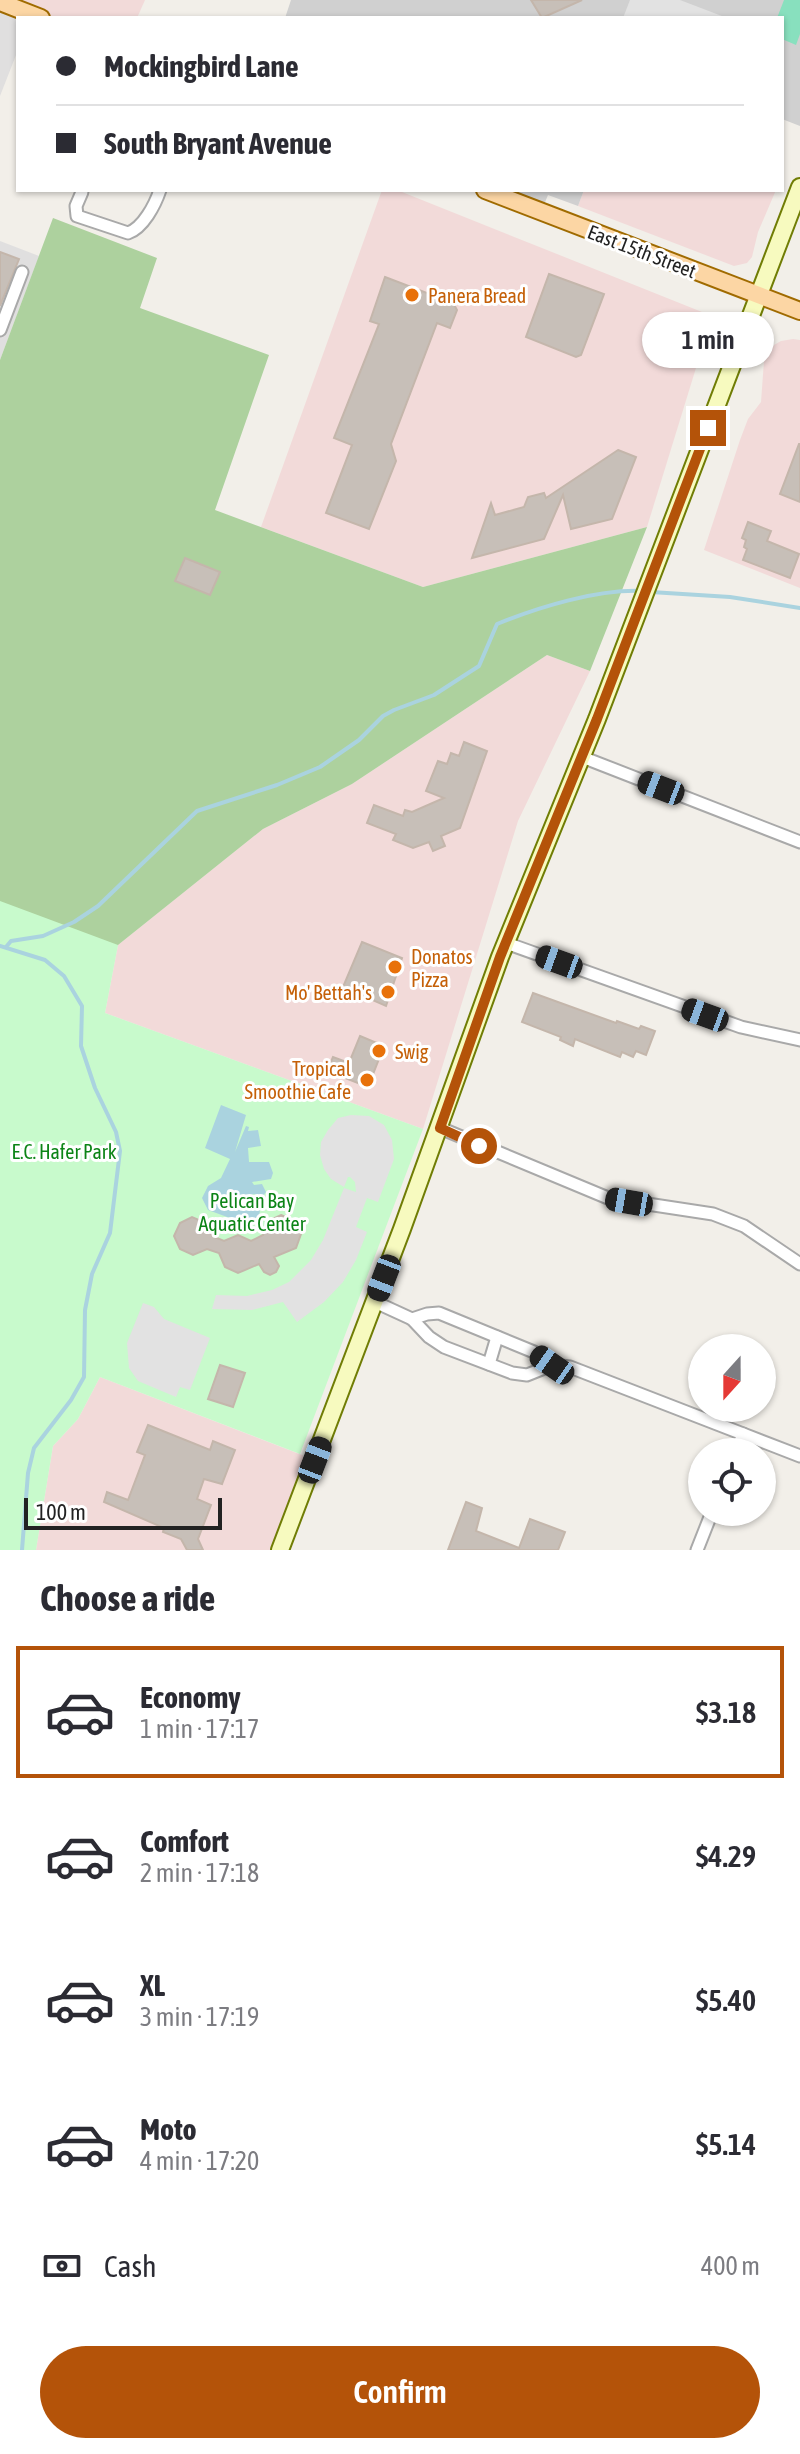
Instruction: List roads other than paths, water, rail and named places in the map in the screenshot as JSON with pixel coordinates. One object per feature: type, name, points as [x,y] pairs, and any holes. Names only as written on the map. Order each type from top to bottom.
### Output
[{"type":"main road","points":[[0,2],[36,16]]},
{"type":"main road","points":[[280,1550],[440,1128],[506,943],[582,757],[800,187]]},
{"type":"main road","name":"East 15th Street","points":[[490,192],[800,311]]},
{"type":"street","points":[[82,192],[76,206],[77,216],[128,233],[135,231],[156,202],[159,192]]},
{"type":"street","points":[[0,330],[22,272]]},
{"type":"street","points":[[582,757],[800,842]]},
{"type":"street","points":[[506,943],[729,1023],[800,1040]]},
{"type":"street","points":[[440,1128],[608,1198],[713,1214],[744,1226],[800,1264]]},
{"type":"street","points":[[375,1302],[412,1319],[444,1347],[512,1373],[527,1375],[552,1365],[570,1367],[800,1456]]},
{"type":"street","points":[[412,1319],[439,1313],[534,1352],[552,1365]]},
{"type":"street","points":[[489,1364],[497,1337]]},
{"type":"street","points":[[741,1438],[743,1434]]},
{"type":"street","points":[[697,1550],[706,1526]]},
{"type":"water","points":[[221,1105],[246,1115],[235,1152],[246,1126],[249,1127],[248,1131],[258,1130],[261,1146],[248,1148],[249,1162],[269,1162],[273,1173],[271,1179],[252,1182],[254,1185],[262,1184],[266,1192],[263,1196],[253,1194],[252,1199],[260,1207],[260,1213],[249,1225],[208,1210],[202,1198],[208,1186],[221,1178],[230,1159],[205,1148]]},
{"type":"waterway","points":[[6,947],[11,941],[43,936],[74,922],[98,906],[197,811],[277,785],[320,767],[359,740],[383,716],[434,695],[479,666],[497,624],[568,600],[643,591]]},
{"type":"waterway","points":[[651,592],[730,597],[800,608]]},
{"type":"waterway","points":[[0,946],[45,960],[64,976],[82,1006],[81,1046],[95,1088],[116,1132],[120,1151],[110,1233],[92,1274],[85,1310],[84,1377],[71,1400],[34,1448],[28,1473],[22,1550]]},
{"type":"place","name":"Panera Bread","points":[[412,295]]},
{"type":"place","name":"Donatos Pizza","points":[[395,967]]},
{"type":"place","name":"Mo' Bettah's","points":[[388,992]]},
{"type":"place","name":"Swig","points":[[379,1051]]},
{"type":"place","name":"Tropical Smoothie Cafe","points":[[367,1080]]},
{"type":"park label","name":"E.C. Hafer Park","points":[[64,1151]]},
{"type":"park label","name":"Pelican Bay Aquatic Center","points":[[252,1212]]}]
